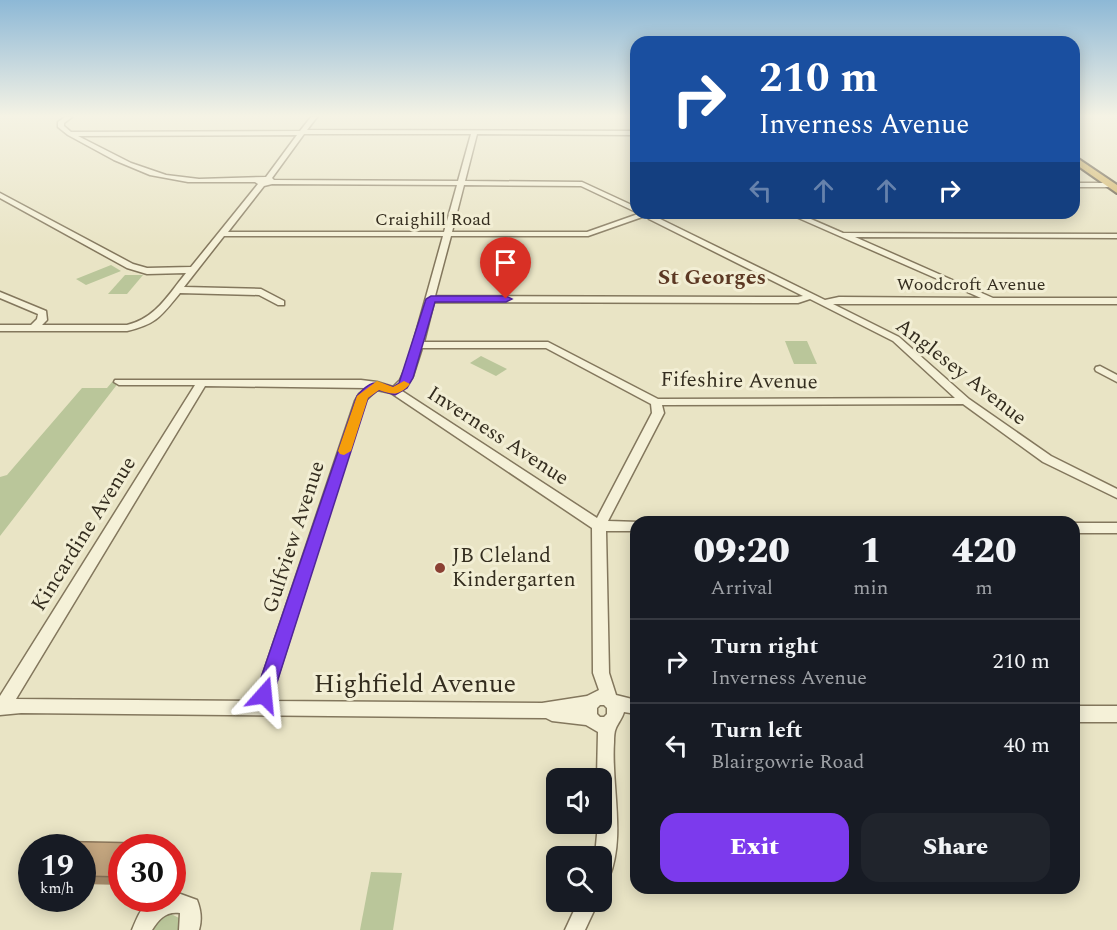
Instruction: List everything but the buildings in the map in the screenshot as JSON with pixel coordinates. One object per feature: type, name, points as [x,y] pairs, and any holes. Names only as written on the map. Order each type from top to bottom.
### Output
[{"type":"highway","points":[[1080,164],[1110,187],[1117,196]]},
{"type":"highway","points":[[1080,169],[1110,187]]},
{"type":"street","name":"Anglesey Avenue","points":[[124,160],[165,177],[194,180],[582,184],[630,207]]},
{"type":"street","points":[[0,328],[127,328],[144,324],[157,315],[178,290],[281,160]]},
{"type":"street","points":[[395,391],[408,378],[467,160]]},
{"type":"street","points":[[1080,185],[1110,187]]},
{"type":"street","points":[[0,195],[130,266],[147,270],[192,270]]},
{"type":"street","name":"Craighill Road","points":[[222,234],[588,234],[631,219]]},
{"type":"street","name":"Anglesey Avenue","points":[[655,219],[896,339],[965,401],[1047,459],[1117,494]]},
{"type":"street","points":[[805,219],[995,300]]},
{"type":"street","points":[[843,235],[1117,236]]},
{"type":"street","points":[[178,290],[261,292],[281,303]]},
{"type":"street","points":[[0,295],[43,313],[42,320],[34,328]]},
{"type":"street","points":[[431,299],[798,300],[811,296]]},
{"type":"street","name":"Woodcroft Avenue","points":[[825,303],[839,300],[1117,301]]},
{"type":"street","name":"Fifeshire Avenue","points":[[418,345],[548,345],[656,402],[965,401]]},
{"type":"street","points":[[1100,369],[1117,379]]},
{"type":"street","name":"Inverness Avenue","points":[[119,382],[362,383],[377,385],[395,391],[599,526]]},
{"type":"street","name":"Kincardine Avenue","points":[[1,707],[202,382]]},
{"type":"street","name":"Gulfview Avenue","points":[[259,709],[360,402],[363,396],[377,385]]},
{"type":"street","points":[[606,846],[608,835],[601,711],[599,526],[658,413],[656,402]]},
{"type":"street","points":[[599,526],[630,526]]},
{"type":"street","points":[[1080,528],[1117,528]]},
{"type":"street","name":"Highfield Avenue","points":[[1,707],[601,711],[630,713]]},
{"type":"street","name":"Highfield Avenue","points":[[601,711],[630,708]]},
{"type":"street","points":[[1080,714],[1117,714]]},
{"type":"street","points":[[142,930],[153,912],[168,902],[180,901],[190,907],[189,930]]},
{"type":"street","points":[[575,930],[583,912]]},
{"type":"green space","points":[[111,265],[121,271],[86,285],[76,279]]},
{"type":"green space","points":[[125,275],[143,275],[127,294],[108,294]]},
{"type":"green space","points":[[785,341],[807,341],[817,364],[794,364]]},
{"type":"green space","points":[[481,356],[507,369],[496,376],[470,363]]},
{"type":"green space","points":[[112,382],[119,382],[0,536],[0,477],[7,475],[82,388],[107,388]]},
{"type":"green space","points":[[371,872],[402,873],[393,930],[360,930]]},
{"type":"green space","points":[[169,913],[181,919],[181,930],[151,930],[163,915]]},
{"type":"slow traffic","points":[[344,451],[363,396],[377,385],[395,391],[404,384]]},
{"type":"place","name":"JB Cleland Kindergarten","points":[[440,568]]},
{"type":"district","name":"St Georges","points":[[712,277]]},
{"type":"route","points":[[264,695],[363,396],[377,385],[395,391],[408,378],[431,299],[506,299]]}]
